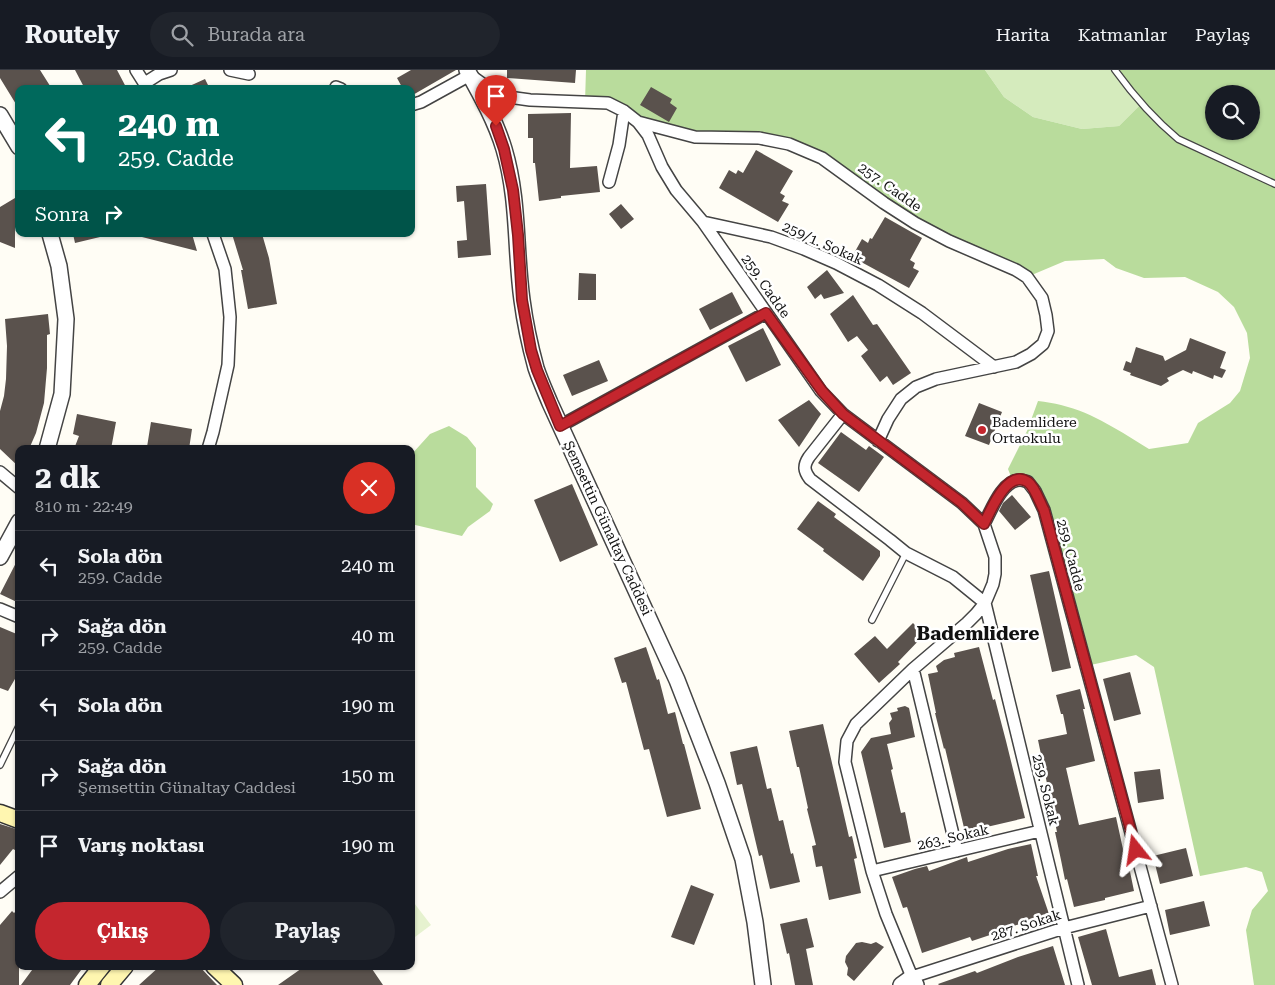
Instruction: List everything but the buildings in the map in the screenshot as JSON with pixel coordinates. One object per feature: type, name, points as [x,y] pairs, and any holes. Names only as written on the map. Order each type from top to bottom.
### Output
[{"type":"main road","points":[[0,812],[15,818]]},
{"type":"main road","points":[[86,985],[99,970]]},
{"type":"main road","points":[[109,985],[122,970]]},
{"type":"main road","points":[[218,970],[234,985]]},
{"type":"street","points":[[136,70],[145,85]]},
{"type":"street","points":[[147,85],[159,74],[171,70]]},
{"type":"street","points":[[230,70],[249,74]]},
{"type":"street","points":[[415,104],[468,73]]},
{"type":"street","name":"257. Cadde","points":[[468,73],[491,90],[508,97],[530,100],[608,103],[624,111],[638,122],[695,137],[759,138],[789,144],[822,158],[914,223],[949,241],[1016,270],[1027,277],[1042,298],[1048,332],[1043,344],[1031,354],[1016,362],[936,379],[916,387],[901,399],[888,419],[878,441]]},
{"type":"street","name":"Şemsettin Günaltay Caddesi","points":[[468,73],[496,126],[504,149],[513,190],[522,300],[531,350],[537,370],[560,426],[677,680],[717,783],[743,859],[755,922],[763,985]]},
{"type":"street","points":[[610,182],[619,145],[624,111]]},
{"type":"street","points":[[0,115],[15,140]]},
{"type":"street","points":[[638,122],[648,134],[662,167],[676,190],[703,222]]},
{"type":"street","name":"259. Cadde","points":[[703,222],[822,391],[843,414],[962,503],[984,524],[1001,491],[1008,484],[1019,480],[1028,482],[1035,491],[1044,510],[1151,906]]},
{"type":"street","name":"259/1. Sokak","points":[[703,222],[770,237],[836,263],[878,285],[922,313],[994,366]]},
{"type":"street","points":[[48,445],[62,394],[66,319],[59,266],[51,237]]},
{"type":"street","points":[[209,445],[228,365],[230,317],[225,269],[214,237]]},
{"type":"street","points":[[560,426],[766,313]]},
{"type":"street","points":[[843,414],[804,464],[810,479],[906,553],[953,577],[985,603]]},
{"type":"street","points":[[0,472],[15,485]]},
{"type":"street","points":[[909,982],[872,871],[845,762],[847,741],[856,724],[913,669],[967,623],[985,603],[993,584],[995,557],[984,524]]},
{"type":"street","points":[[0,557],[15,529]]},
{"type":"street","name":"259. Sokak","points":[[985,603],[1078,985]]},
{"type":"street","points":[[0,609],[15,615]]},
{"type":"street","points":[[913,669],[957,851]]},
{"type":"street","name":"263. Sokak","points":[[872,871],[1040,831]]},
{"type":"street","points":[[0,892],[15,879]]},
{"type":"street","points":[[1151,906],[1172,985]]},
{"type":"street","name":"287. Sokak","points":[[909,982],[1064,928],[1151,906]]},
{"type":"lane","points":[[1115,70],[1132,93],[1178,139],[1275,184]]},
{"type":"lane","points":[[872,620],[906,553]]},
{"type":"lane","points":[[0,765],[15,734]]},
{"type":"green space","points":[[586,70],[985,70],[1004,97],[1033,117],[1082,129],[1119,126],[1141,104],[1115,70],[1275,70],[1275,985],[1254,985],[1246,930],[1252,910],[1268,891],[1262,872],[1246,867],[1200,876],[1154,667],[1136,655],[1086,666],[1044,510],[1028,482],[1013,482],[1008,469],[1027,431],[1038,401],[1058,404],[1085,413],[1149,449],[1188,443],[1198,423],[1230,403],[1240,391],[1250,358],[1247,333],[1234,307],[1218,292],[1185,277],[1144,278],[1116,268],[1104,259],[1065,261],[1027,277],[949,241],[848,176],[789,144],[695,137],[624,111],[585,102]]},
{"type":"green space","points":[[985,70],[1115,70],[1141,104],[1119,126],[1082,129],[1033,117],[1004,97]]},
{"type":"green space","points":[[449,426],[467,437],[476,448],[476,487],[493,504],[490,511],[468,527],[462,536],[415,525],[415,451],[430,434]]},
{"type":"green space","points":[[415,904],[431,925],[415,937]]},
{"type":"place","name":"Bademlidere Ortaokulu","points":[[982,430]]},
{"type":"district","name":"Bademlidere","points":[[978,633]]},
{"type":"route","points":[[496,126],[510,171],[513,190],[522,300],[531,350],[537,370],[560,426],[766,313],[822,391],[843,414],[962,503],[984,524],[1001,491],[1008,484],[1019,480],[1028,482],[1035,491],[1044,510],[1136,850]]}]
